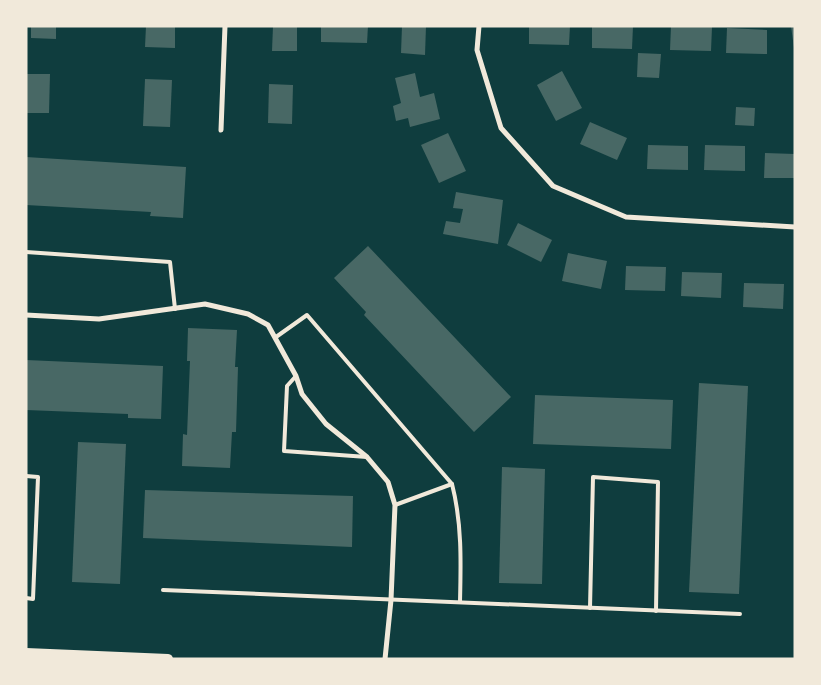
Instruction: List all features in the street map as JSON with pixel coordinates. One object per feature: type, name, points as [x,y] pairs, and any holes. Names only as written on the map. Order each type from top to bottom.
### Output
[{"type":"main road","points":[[26,653],[41,656],[168,659]]},
{"type":"street","points":[[221,130],[225,26]]},
{"type":"street","points":[[478,26],[478,50],[501,128],[553,186],[626,217],[795,227]]},
{"type":"street","points":[[26,315],[99,319],[175,309],[187,305],[205,304],[248,314],[268,325],[296,376],[302,394],[326,424],[367,457],[388,482],[395,506],[391,600],[384,659]]},
{"type":"lane","points":[[26,252],[170,262],[175,309]]},
{"type":"lane","points":[[276,337],[307,315],[452,484],[458,507],[461,545],[460,602]]},
{"type":"lane","points":[[296,376],[287,386],[284,451],[367,457]]},
{"type":"lane","points":[[26,476],[38,477],[33,599],[26,598]]},
{"type":"lane","points":[[590,608],[593,476],[658,482],[656,611]]},
{"type":"lane","points":[[395,506],[452,484]]},
{"type":"lane","points":[[162,590],[740,614]]},
{"type":"building","points":[[31,26],[56,26],[56,39],[31,38]]},
{"type":"building","points":[[146,26],[175,26],[175,48],[145,47]]},
{"type":"building","points":[[273,26],[297,26],[297,51],[272,51]]},
{"type":"building","points":[[321,26],[368,26],[367,43],[321,42]]},
{"type":"building","points":[[402,26],[426,26],[425,55],[401,53]]},
{"type":"building","points":[[529,26],[570,26],[569,45],[529,44]]},
{"type":"building","points":[[592,26],[633,26],[632,49],[592,48]]},
{"type":"building","points":[[671,26],[712,27],[711,51],[670,50]]},
{"type":"building","points":[[791,26],[795,26],[795,48],[794,48]]},
{"type":"building","points":[[727,28],[767,30],[767,54],[726,53]]},
{"type":"building","points":[[638,53],[661,54],[659,78],[637,77]]},
{"type":"building","points":[[562,71],[582,108],[556,121],[537,85]]},
{"type":"building","points":[[415,73],[420,97],[434,93],[440,119],[410,127],[408,118],[396,121],[393,106],[401,103],[395,78]]},
{"type":"building","points":[[26,74],[50,74],[49,113],[26,113]]},
{"type":"building","points":[[145,79],[172,80],[170,127],[143,126]]},
{"type":"building","points":[[269,84],[293,85],[292,124],[268,123]]},
{"type":"building","points":[[736,107],[755,108],[754,126],[735,125]]},
{"type":"building","points":[[590,122],[627,138],[617,160],[580,144]]},
{"type":"building","points":[[448,133],[466,171],[439,183],[421,145]]},
{"type":"building","points":[[648,145],[688,146],[688,170],[647,169]]},
{"type":"building","points":[[705,145],[745,146],[745,171],[704,170]]},
{"type":"building","points":[[765,153],[795,154],[795,178],[764,178]]},
{"type":"building","points":[[26,157],[186,167],[183,218],[150,216],[151,212],[26,205]]},
{"type":"building","points":[[456,192],[503,200],[498,244],[443,234],[446,221],[460,223],[463,209],[453,208]]},
{"type":"building","points":[[518,223],[552,240],[541,262],[507,245]]},
{"type":"building","points":[[368,246],[511,397],[474,432],[364,315],[366,312],[334,278]]},
{"type":"building","points":[[568,253],[607,261],[601,289],[562,281]]},
{"type":"building","points":[[626,266],[666,267],[665,291],[625,290]]},
{"type":"building","points":[[682,272],[722,273],[721,298],[681,296]]},
{"type":"building","points":[[744,283],[784,284],[783,309],[743,307]]},
{"type":"building","points":[[188,328],[237,330],[235,367],[238,367],[236,432],[232,432],[230,468],[182,466],[183,434],[187,435],[190,361],[187,361]]},
{"type":"building","points":[[26,360],[163,366],[161,419],[128,418],[128,414],[26,410]]},
{"type":"building","points":[[699,383],[748,386],[739,594],[689,592]]},
{"type":"building","points":[[535,395],[673,400],[671,449],[533,444]]},
{"type":"building","points":[[78,442],[126,444],[120,584],[72,582]]},
{"type":"building","points":[[502,467],[545,469],[542,584],[499,583]]},
{"type":"building","points":[[145,490],[353,496],[352,547],[143,538]]}]
